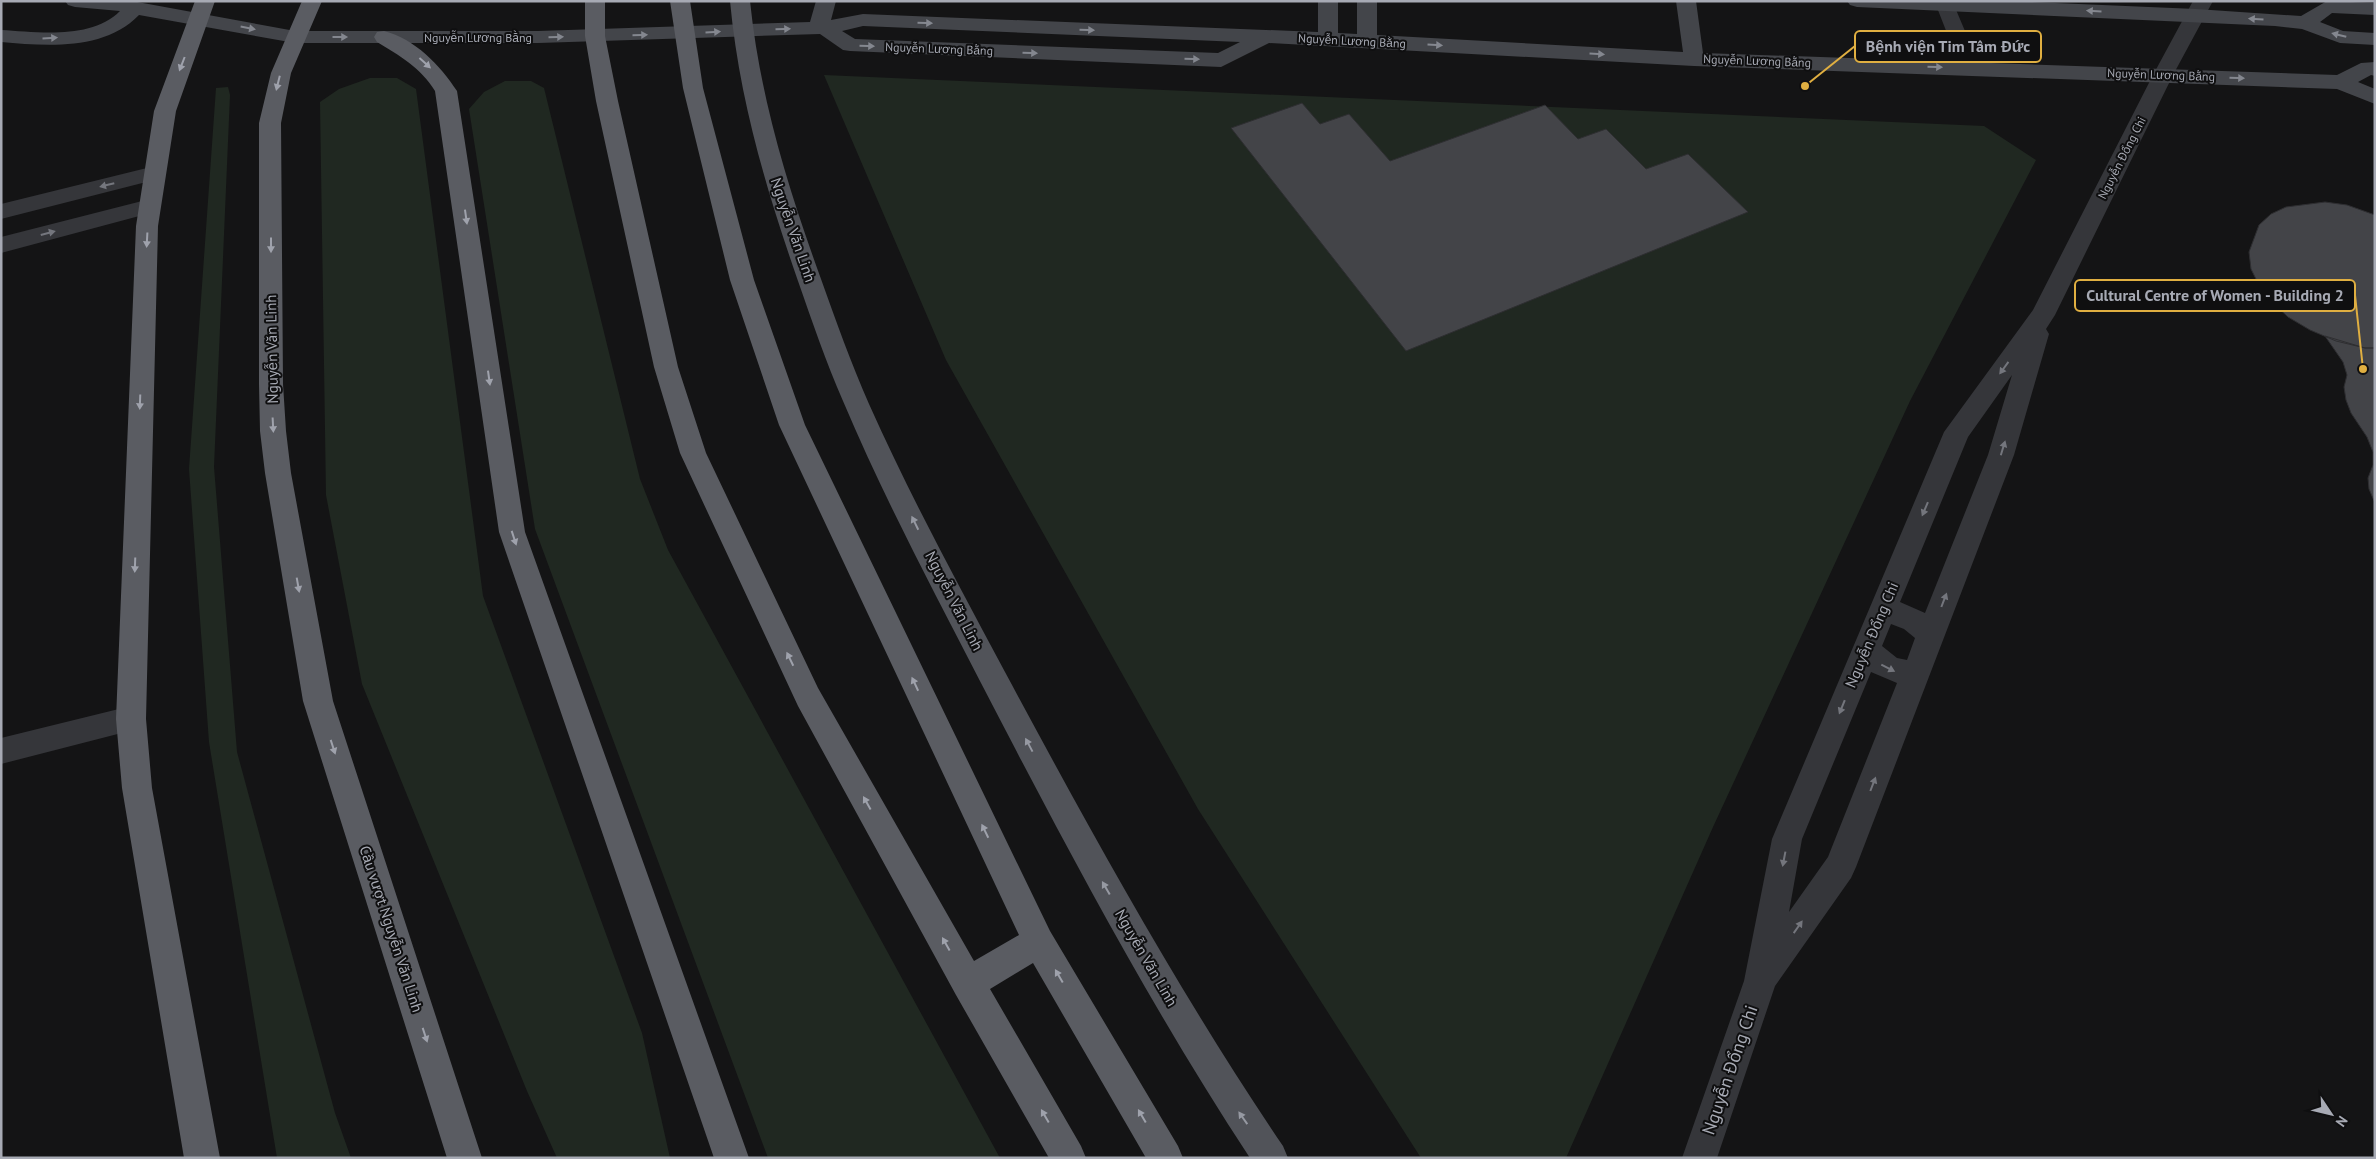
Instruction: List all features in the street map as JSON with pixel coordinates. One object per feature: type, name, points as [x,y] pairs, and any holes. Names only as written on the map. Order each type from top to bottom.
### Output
[{"type":"highway","name":"Nguyễn Văn Linh","points":[[312,1],[280,73],[270,123],[272,403],[278,473],[318,701]]},
{"type":"highway","points":[[595,1],[595,36],[599,62],[666,367],[693,453],[808,698],[1069,1158]]},
{"type":"highway","points":[[680,1],[692,88],[742,280],[792,425],[1039,942],[1166,1158]]},
{"type":"highway","points":[[202,1158],[137,788],[131,719],[144,298],[150,206],[165,111],[203,10]]},
{"type":"highway","points":[[384,37],[415,54],[430,67],[446,91],[512,532],[732,1158]]},
{"type":"highway","name":"Cầu vượt Nguyễn Văn Linh","points":[[318,701],[465,1158]]},
{"type":"highway","points":[[968,983],[1039,942]]},
{"type":"main road","name":"Nguyễn Lương Bằng","points":[[75,1],[134,8],[203,10],[295,38],[595,36],[822,28],[850,45],[1221,60],[1264,37],[1694,59],[2340,82],[2375,97]]},
{"type":"main road","name":"Nguyễn Văn Linh","points":[[740,1],[742,31],[751,84],[789,223],[864,419],[948,590],[1062,808],[1198,1048],[1271,1158]]},
{"type":"main road","points":[[822,28],[826,1]]},
{"type":"main road","points":[[1328,1],[1328,39]]},
{"type":"main road","points":[[1367,1],[1367,41]]},
{"type":"main road","points":[[1686,1],[1694,59]]},
{"type":"main road","points":[[1857,1],[1945,5],[2200,8],[2305,23],[2340,37],[2375,39]]},
{"type":"main road","points":[[2305,23],[2328,7],[2375,9]]},
{"type":"main road","points":[[1,36],[44,39],[100,32],[130,14],[134,8]]},
{"type":"main road","name":"Nguyễn Lương Bằng","points":[[2340,82],[2368,68],[2375,69]]},
{"type":"street","name":"Nguyễn Đổng Chi","points":[[1699,1158],[1760,981],[1787,839],[1957,432],[2043,315],[2163,76],[2200,8]]},
{"type":"street","name":"Nguyễn Đổng Chi","points":[[1760,981],[1840,868],[2001,455],[2043,315]]},
{"type":"street","points":[[1882,610],[1906,615],[1918,621],[1930,635]]},
{"type":"street","points":[[1866,648],[1878,663],[1896,672],[1916,673]]},
{"type":"lane","points":[[1945,5],[1971,69]]},
{"type":"lane","points":[[1,212],[155,173]]},
{"type":"lane","points":[[1,245],[150,206]]},
{"type":"lane","points":[[1,751],[131,719]]},
{"type":"shaded area","points":[[824,75],[1984,126],[2036,160],[1910,401],[1713,827],[1566,1158],[1421,1158],[1198,809],[946,360]]},
{"type":"shaded area","points":[[370,78],[397,78],[416,89],[483,596],[642,1033],[670,1158],[557,1158],[527,1091],[362,684],[326,495],[320,102],[339,89]]},
{"type":"shaded area","points":[[505,81],[531,81],[544,88],[640,479],[668,550],[1000,1158],[768,1158],[535,529],[469,109],[484,92]]},
{"type":"shaded area","points":[[228,87],[230,95],[214,467],[237,752],[335,1113],[351,1158],[277,1158],[209,742],[189,469],[216,88]]},
{"type":"building","points":[[1302,103],[1320,124],[1349,114],[1390,161],[1545,105],[1578,139],[1606,129],[1646,169],[1688,154],[1748,212],[1406,351],[1231,128]]},
{"type":"building","points":[[2325,202],[2347,205],[2375,215],[2375,348],[2365,348],[2336,341],[2310,330],[2288,317],[2271,301],[2259,285],[2251,269],[2249,252],[2259,225],[2271,214],[2286,207]]},
{"type":"building","points":[[2325,336],[2365,348],[2375,348],[2375,503],[2369,489],[2368,478],[2373,465],[2373,452],[2367,437],[2351,413],[2346,400],[2344,387],[2347,375],[2343,362]]},
{"type":"place","name":"Bệnh viện Tim Tâm Đức","points":[[1805,86]]},
{"type":"place","name":"Cultural Centre of Women - Building 2","points":[[2363,369]]}]
